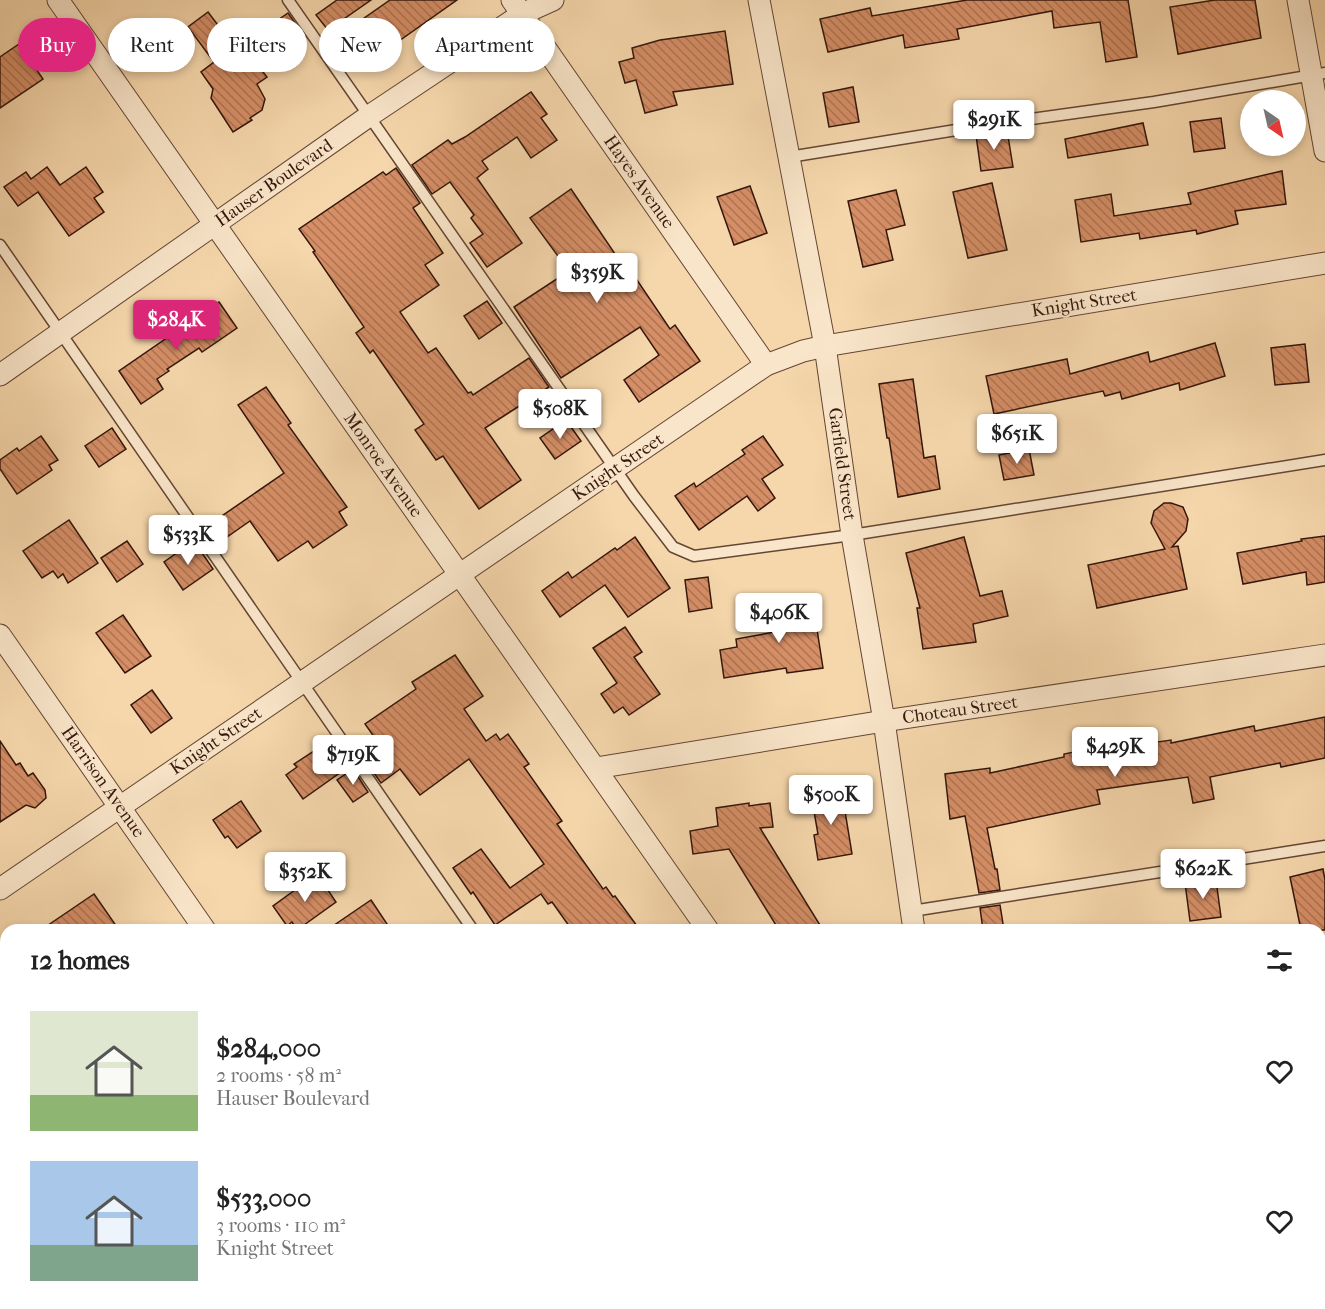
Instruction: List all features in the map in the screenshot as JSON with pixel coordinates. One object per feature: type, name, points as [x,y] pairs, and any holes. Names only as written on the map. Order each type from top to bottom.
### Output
[{"type":"street","name":"Monroe Avenue","points":[[58,0],[704,924]]},
{"type":"street","name":"Hauser Boulevard","points":[[0,375],[369,116],[517,7],[553,0]]},
{"type":"street","name":"Garfield Street","points":[[759,0],[825,346],[852,535],[884,721],[913,920]]},
{"type":"street","points":[[1298,0],[1318,74],[1325,151]]},
{"type":"street","name":"Hayes Avenue","points":[[517,7],[766,365]]},
{"type":"street","name":"Knight Street","points":[[0,890],[766,365],[803,351],[825,346],[1325,263]]},
{"type":"street","name":"Harrison Avenue","points":[[0,635],[201,924]]},
{"type":"street","name":"Choteau Street","points":[[596,768],[884,721],[1325,656]]},
{"type":"lane","points":[[288,0],[615,469],[661,534],[673,547],[694,556],[852,535],[1325,460]]},
{"type":"lane","points":[[789,157],[981,126],[1154,102],[1318,74]]},
{"type":"lane","points":[[0,245],[469,924]]},
{"type":"lane","points":[[913,920],[1325,846]]},
{"type":"building","points":[[337,0],[371,0],[345,18],[319,19],[316,15]]},
{"type":"building","points":[[390,0],[457,0],[432,18],[414,18],[414,30],[402,39],[402,18],[364,18]]},
{"type":"building","points":[[967,0],[1128,0],[1137,57],[1106,62],[1100,22],[1054,28],[1052,11],[957,29],[959,39],[905,48],[903,35],[828,52],[820,19],[870,8],[872,16]]},
{"type":"building","points":[[1215,0],[1255,0],[1261,38],[1178,54],[1170,7]]},
{"type":"building","points":[[208,12],[213,18],[207,18],[207,53],[195,36],[195,22]]},
{"type":"building","points":[[288,13],[292,18],[281,18]]},
{"type":"building","points":[[725,31],[733,84],[673,92],[677,105],[645,113],[636,80],[625,83],[619,62],[634,58],[632,48],[660,40]]},
{"type":"building","points":[[18,45],[18,72],[38,72],[43,79],[0,108],[0,57]]},
{"type":"building","points":[[207,67],[207,72],[263,72],[267,77],[257,84],[265,99],[262,110],[250,118],[252,120],[233,132],[211,98],[213,89],[201,72]]},
{"type":"building","points":[[853,87],[859,122],[829,127],[823,93]]},
{"type":"building","points":[[531,92],[547,114],[541,118],[557,140],[531,158],[517,137],[482,161],[488,169],[477,178],[522,243],[487,267],[470,243],[483,234],[471,218],[474,215],[450,182],[432,194],[412,165],[448,140],[452,144],[465,137]]},
{"type":"building","points":[[1221,118],[1225,148],[1194,152],[1190,122]]},
{"type":"building","points":[[1143,123],[1148,145],[1068,158],[1065,139]]},
{"type":"building","points":[[1007,130],[1013,167],[981,171],[976,135]]},
{"type":"building","points":[[47,167],[60,185],[86,167],[103,192],[94,198],[104,212],[69,236],[38,192],[18,206],[4,187],[26,172],[31,179]]},
{"type":"building","points":[[396,168],[420,203],[413,208],[443,253],[425,265],[439,285],[400,312],[428,353],[436,348],[468,393],[471,392],[473,395],[529,358],[549,387],[485,428],[521,480],[479,509],[443,456],[436,460],[415,430],[424,424],[373,350],[370,353],[356,333],[364,327],[299,229],[383,172],[386,175]]},
{"type":"building","points":[[1282,171],[1286,204],[1235,211],[1238,224],[1197,234],[1196,230],[1140,239],[1139,233],[1081,242],[1075,200],[1111,194],[1114,216],[1191,204],[1188,193]]},
{"type":"building","points":[[992,183],[1007,250],[968,258],[953,192]]},
{"type":"building","points":[[750,186],[767,233],[734,245],[717,197]]},
{"type":"building","points":[[571,189],[632,279],[635,277],[670,329],[675,325],[700,361],[639,402],[624,380],[659,355],[640,327],[561,378],[514,307],[569,271],[530,218]]},
{"type":"building","points":[[896,190],[905,225],[886,230],[893,260],[863,267],[848,201]]},
{"type":"building","points":[[487,301],[502,323],[479,339],[464,316]]},
{"type":"building","points":[[219,302],[237,328],[202,352],[199,348],[167,369],[169,371],[157,379],[163,389],[141,404],[119,371]]},
{"type":"building","points":[[1215,343],[1225,376],[1180,390],[1179,383],[1122,399],[1120,392],[1105,396],[1103,391],[994,414],[986,376],[1067,359],[1070,374],[1148,352],[1150,362]]},
{"type":"building","points":[[1305,344],[1309,382],[1275,385],[1271,348]]},
{"type":"building","points":[[913,379],[924,458],[935,456],[940,489],[898,497],[879,384]]},
{"type":"building","points":[[266,387],[291,423],[288,425],[347,507],[339,512],[347,525],[313,548],[308,541],[278,561],[250,521],[227,537],[216,520],[284,473],[238,405]]},
{"type":"building","points":[[566,420],[581,441],[555,459],[540,438]]},
{"type":"building","points":[[112,428],[126,449],[99,467],[85,446]]},
{"type":"building","points":[[41,436],[58,460],[49,465],[52,470],[17,494],[0,469],[0,460],[17,448],[19,451]]},
{"type":"building","points":[[763,436],[783,465],[762,479],[775,498],[758,511],[747,496],[699,530],[675,496],[694,483],[696,487],[745,454],[742,450]]},
{"type":"building","points":[[1029,449],[1034,475],[1004,480],[999,455]]},
{"type":"building","points":[[1164,503],[1183,507],[1188,519],[1186,531],[1172,547],[1178,546],[1187,589],[1097,608],[1088,565],[1165,549],[1151,523],[1154,511]]},
{"type":"building","points":[[69,520],[98,563],[68,583],[63,574],[58,578],[53,571],[42,578],[23,551]]},
{"type":"building","points":[[1325,536],[1325,582],[1307,585],[1306,572],[1243,584],[1237,553]]},
{"type":"building","points":[[635,537],[670,588],[628,617],[605,585],[560,617],[542,591],[568,572],[572,578]]},
{"type":"building","points":[[964,537],[980,596],[1002,591],[1008,616],[973,624],[976,642],[923,649],[917,608],[920,608],[906,553]]},
{"type":"building","points":[[127,541],[143,564],[117,582],[101,558]]},
{"type":"building","points":[[194,541],[213,569],[183,590],[164,562]]},
{"type":"building","points":[[708,577],[712,608],[689,612],[685,580]]},
{"type":"building","points":[[812,597],[823,668],[787,673],[786,668],[724,678],[720,650],[737,647],[736,639],[780,631],[776,602]]},
{"type":"building","points":[[123,615],[151,656],[125,673],[96,633]]},
{"type":"building","points":[[625,627],[642,652],[634,657],[660,694],[629,715],[623,707],[614,713],[601,694],[617,683],[593,648]]},
{"type":"building","points":[[455,655],[483,696],[464,709],[486,741],[496,734],[500,740],[508,734],[529,764],[524,767],[562,821],[557,824],[603,889],[606,887],[613,897],[615,896],[636,924],[568,924],[552,902],[548,904],[541,894],[494,924],[473,892],[471,894],[453,868],[481,849],[510,888],[544,864],[469,759],[420,795],[400,769],[381,783],[365,760],[382,748],[365,724],[416,689],[412,682]]},
{"type":"building","points":[[152,690],[172,718],[151,733],[131,705]]},
{"type":"building","points":[[1325,717],[1325,758],[1281,767],[1280,763],[1210,777],[1214,799],[1193,803],[1188,777],[1097,790],[1100,804],[987,828],[1000,890],[979,893],[965,816],[950,819],[945,774],[990,768],[990,773],[1064,757],[1064,754],[1088,749],[1089,752],[1171,740],[1171,743],[1254,726],[1255,731]]},
{"type":"building","points":[[0,741],[16,765],[20,763],[28,776],[33,773],[45,790],[46,798],[35,808],[26,805],[0,822]]},
{"type":"building","points":[[323,745],[341,772],[303,799],[286,775],[297,767],[294,764]]},
{"type":"building","points":[[353,769],[368,792],[353,802],[337,780]]},
{"type":"building","points":[[838,789],[840,799],[843,799],[852,854],[818,860],[814,835],[818,834],[812,800],[816,799],[815,793]]},
{"type":"building","points":[[241,801],[261,831],[237,848],[228,836],[225,838],[213,820]]},
{"type":"building","points":[[749,803],[749,806],[770,803],[773,827],[760,828],[819,924],[775,924],[729,849],[693,854],[690,831],[718,826],[716,808]]},
{"type":"building","points":[[1323,869],[1325,924],[1300,924],[1290,877]]},
{"type":"building","points":[[317,874],[336,902],[305,924],[292,922],[286,924],[273,906]]},
{"type":"building","points":[[1216,880],[1221,917],[1190,921],[1185,883]]},
{"type":"building","points":[[94,894],[115,924],[50,924]]},
{"type":"building","points":[[371,900],[387,924],[336,924]]},
{"type":"building","points":[[1000,905],[1003,924],[982,924],[980,908]]}]
